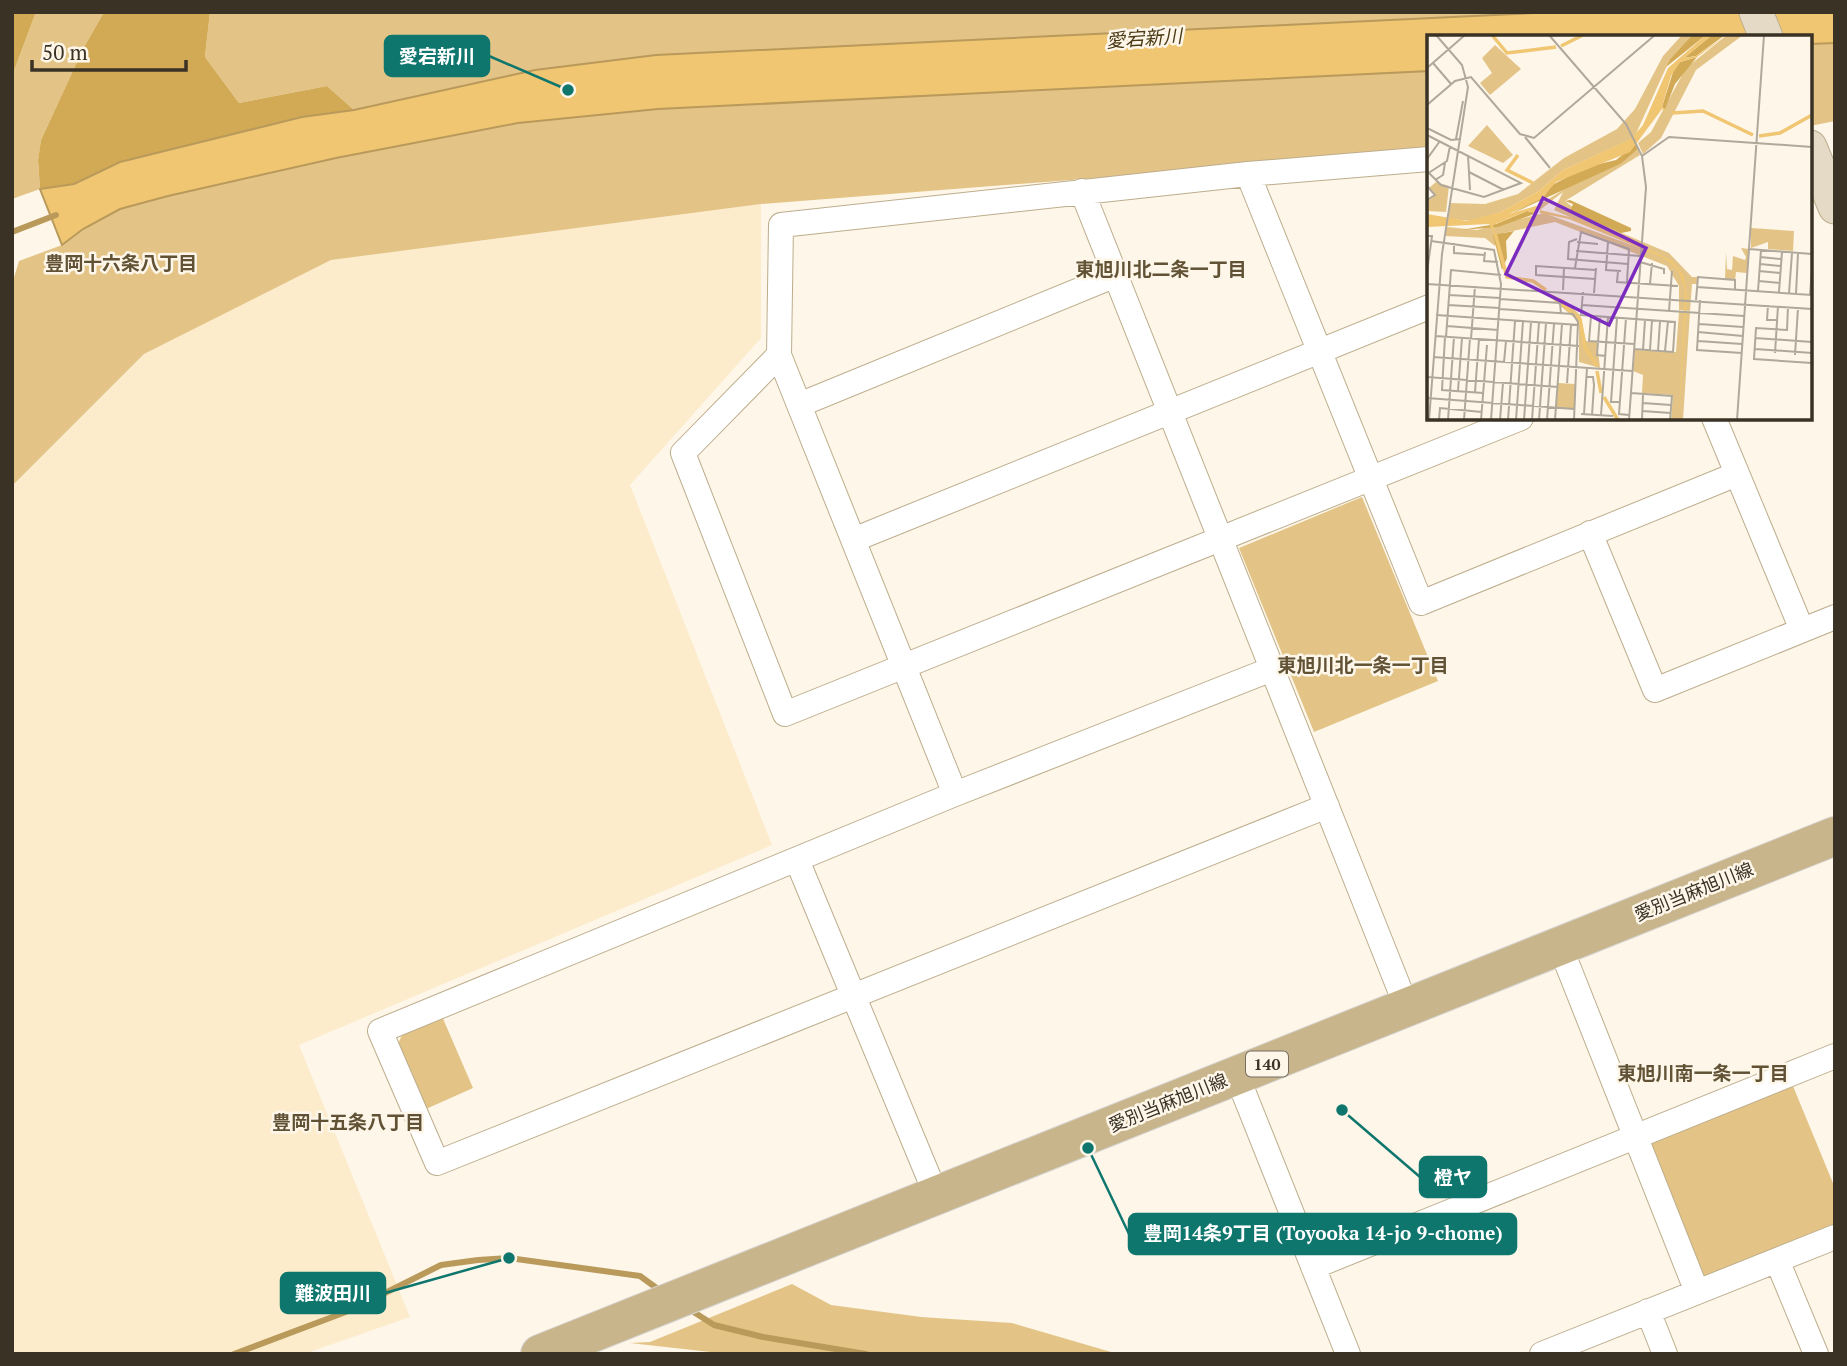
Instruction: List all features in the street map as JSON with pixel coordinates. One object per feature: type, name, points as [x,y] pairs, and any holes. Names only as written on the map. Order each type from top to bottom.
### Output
[{"type":"main road","name":"愛別当麻旭川線","points":[[540,1354],[1835,836]]},
{"type":"street","points":[[1756,12],[1765,35]]},
{"type":"street","points":[[1812,153],[1835,207]]},
{"type":"street","points":[[955,794],[779,355],[780,225],[1248,174],[1427,159]]},
{"type":"street","points":[[1248,174],[1421,603],[1737,474]]},
{"type":"street","points":[[1082,191],[1407,1008]]},
{"type":"street","points":[[799,405],[1116,275]]},
{"type":"street","points":[[853,540],[1427,308]]},
{"type":"street","points":[[779,355],[683,453],[785,714],[1516,420]]},
{"type":"street","points":[[1715,420],[1802,630]]},
{"type":"street","points":[[1590,533],[1655,690],[1835,617]]},
{"type":"street","points":[[1272,669],[955,794],[380,1031],[437,1163],[1327,806]]},
{"type":"street","points":[[797,860],[937,1196]]},
{"type":"street","points":[[1560,946],[1697,1292]]},
{"type":"street","points":[[1313,1267],[1835,1056]]},
{"type":"street","points":[[1237,1076],[1348,1354]]},
{"type":"street","points":[[1542,1354],[1835,1237]]},
{"type":"street","points":[[1777,1260],[1816,1354]]},
{"type":"street","points":[[1648,1311],[1665,1354]]},
{"type":"shaded area","points":[[12,12],[36,12],[12,76]]},
{"type":"shaded area","points":[[36,12],[104,12],[83,49],[41,140],[38,161],[40,189],[12,199],[12,76]]},
{"type":"shaded area","points":[[104,12],[210,12],[205,57],[239,103],[327,86],[354,110],[302,117],[120,162],[74,184],[40,189],[38,160],[41,140],[83,49]]},
{"type":"shaded area","points":[[210,12],[1555,12],[656,55],[535,70],[354,110],[327,86],[239,103],[205,57]]},
{"type":"shaded area","points":[[1835,12],[1835,121],[1812,126],[1812,35]]},
{"type":"shaded area","points":[[1427,71],[1427,148],[1110,177],[761,204],[331,260],[144,354],[12,486],[12,284],[19,261],[62,245],[83,229],[120,209],[168,196],[336,158],[518,123],[658,109]]},
{"type":"shaded area","points":[[761,204],[761,338],[630,485],[772,845],[299,1045],[410,1317],[304,1354],[12,1354],[12,486],[144,354],[331,260]]},
{"type":"shaded area","points":[[1362,497],[1438,681],[1314,732],[1239,548]]},
{"type":"shaded area","points":[[441,1014],[473,1088],[426,1109],[398,1044],[405,1028]]},
{"type":"shaded area","points":[[1788,1074],[1835,1188],[1835,1237],[1697,1292],[1635,1136]]},
{"type":"shaded area","points":[[792,1284],[831,1305],[921,1317],[1012,1323],[1118,1354],[728,1354],[630,1343],[650,1342]]},
{"type":"water","points":[[1555,12],[1835,12],[1835,43],[1812,44],[1812,35],[1427,35],[1427,71],[658,109],[518,123],[336,158],[168,196],[120,209],[83,229],[62,245],[40,189],[74,184],[120,162],[302,117],[354,110],[535,70],[656,55]]},
{"type":"waterway","name":"愛宕新川","points":[[12,232],[56,215]]},
{"type":"waterway","points":[[234,1354],[351,1310],[441,1265],[509,1258],[640,1276],[662,1292]]},
{"type":"waterway","points":[[689,1309],[714,1325],[763,1337],[866,1354]]},
{"type":"place","name":"愛宕新川","points":[[568,90]]},
{"type":"place","name":"橙ヤ","points":[[1342,1110]]},
{"type":"place","name":"豊岡14条9丁目 (Toyooka 14-jo 9-chome)","points":[[1088,1148]]},
{"type":"place","name":"難波田川","points":[[509,1258]]},
{"type":"district","name":"豊岡十六条八丁目","points":[[121,263]]},
{"type":"district","name":"東旭川北二条一丁目","points":[[1161,269]]},
{"type":"district","name":"東旭川北一条一丁目","points":[[1363,665]]},
{"type":"district","name":"東旭川南一条一丁目","points":[[1703,1073]]},
{"type":"district","name":"豊岡十五条八丁目","points":[[348,1122]]}]
